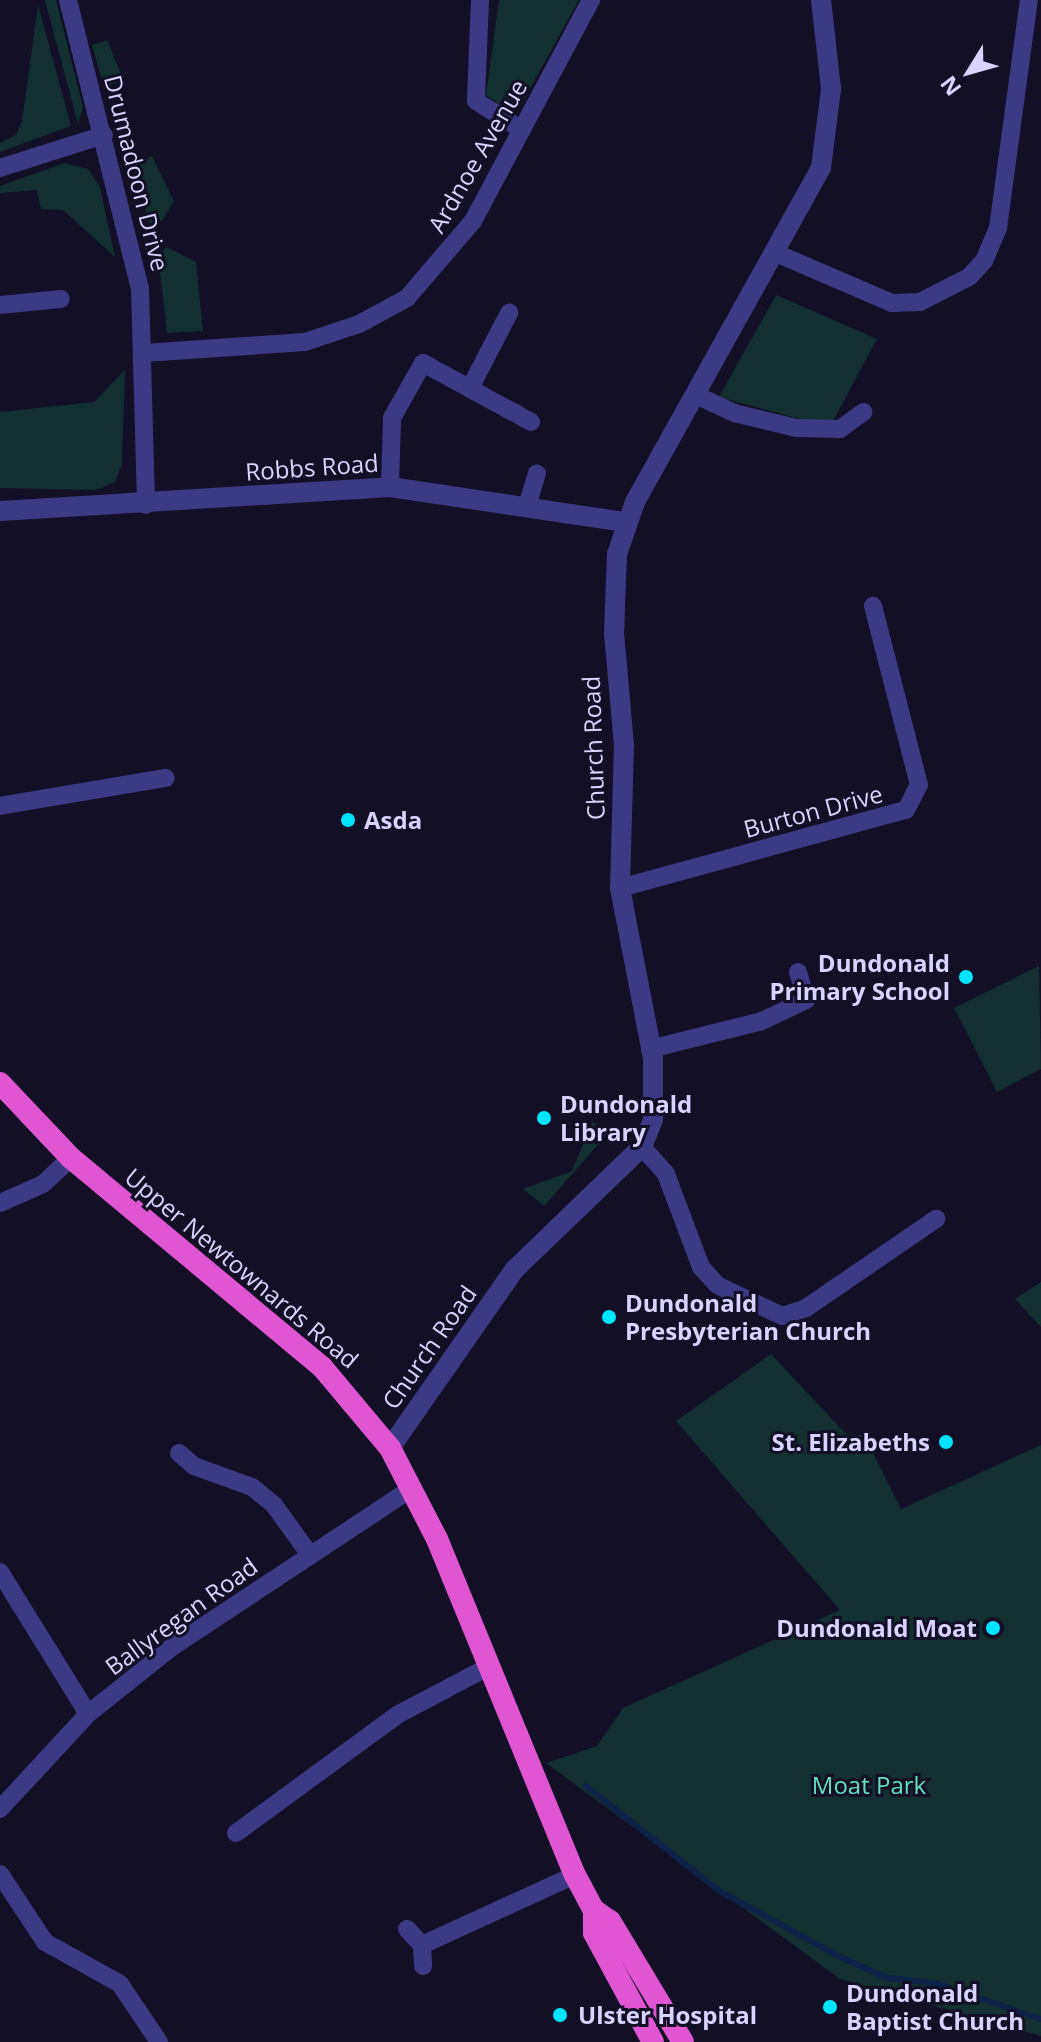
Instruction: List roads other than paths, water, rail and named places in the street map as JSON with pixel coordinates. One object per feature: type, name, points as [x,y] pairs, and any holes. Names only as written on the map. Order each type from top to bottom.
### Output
[{"type":"highway","name":"Upper Newtownards Road","points":[[0,1083],[71,1158],[322,1367],[390,1448],[412,1488],[575,1875],[594,1910],[610,1921],[683,2042]]},
{"type":"highway","name":"Upper Newtownards Road","points":[[594,1910],[594,1933],[653,2042]]},
{"type":"street","name":"Drumadoon Drive","points":[[68,0],[133,245],[144,353],[146,505]]},
{"type":"street","points":[[480,0],[476,101],[522,130]]},
{"type":"street","name":"Ardnoe Avenue","points":[[144,353],[305,342],[359,324],[407,298],[473,221],[591,0]]},
{"type":"street","name":"Church Road","points":[[390,1448],[514,1270],[642,1147],[653,1120],[650,1049],[620,888],[624,745],[614,619],[625,522],[778,254],[828,146],[831,89],[821,0]]},
{"type":"street","points":[[778,254],[892,303],[920,302],[969,277],[984,261],[998,228],[1029,0]]},
{"type":"street","points":[[0,168],[104,135]]},
{"type":"street","points":[[0,305],[61,299]]},
{"type":"street","points":[[470,388],[509,313]]},
{"type":"street","points":[[390,487],[392,418],[423,363],[531,422]]},
{"type":"street","points":[[696,395],[734,413],[796,428],[840,429],[863,412]]},
{"type":"street","points":[[527,506],[537,473]]},
{"type":"street","name":"Robbs Road","points":[[0,511],[146,505],[390,487],[625,522]]},
{"type":"street","name":"Burton Drive","points":[[620,888],[906,810],[919,785],[873,606]]},
{"type":"street","points":[[0,806],[166,778]]},
{"type":"street","points":[[650,1049],[762,1021],[806,1000],[798,972]]},
{"type":"street","points":[[642,1147],[666,1174],[701,1267],[717,1285],[782,1316],[806,1308],[936,1219]]},
{"type":"street","points":[[0,1203],[43,1184],[71,1158]]},
{"type":"street","points":[[179,1453],[194,1466],[252,1487],[274,1505],[310,1555]]},
{"type":"street","name":"Ballyregan Road","points":[[0,1809],[88,1714],[172,1647],[412,1488]]},
{"type":"street","points":[[0,1572],[88,1714]]},
{"type":"street","points":[[236,1833],[397,1715],[486,1668]]},
{"type":"street","points":[[0,1874],[45,1942],[120,1984],[159,2042]]},
{"type":"street","points":[[422,1945],[575,1875]]},
{"type":"street","points":[[407,1929],[422,1945],[423,1966]]},
{"type":"waterway","points":[[586,1786],[718,1890],[836,1955],[887,1978],[935,1983],[1041,2019]]},
{"type":"place","name":"Asda","points":[[348,820]]},
{"type":"place","name":"Dundonald Primary School","points":[[966,977]]},
{"type":"place","name":"Dundonald Library","points":[[544,1118]]},
{"type":"place","name":"Dundonald Presbyterian Church","points":[[609,1317]]},
{"type":"place","name":"St. Elizabeths","points":[[946,1442]]},
{"type":"place","name":"Dundonald Moat","points":[[993,1628]]},
{"type":"place","name":"Dundonald Baptist Church","points":[[830,2007]]},
{"type":"place","name":"Ulster Hospital","points":[[560,2015]]},
{"type":"park label","name":"Moat Park","points":[[869,1785]]}]
